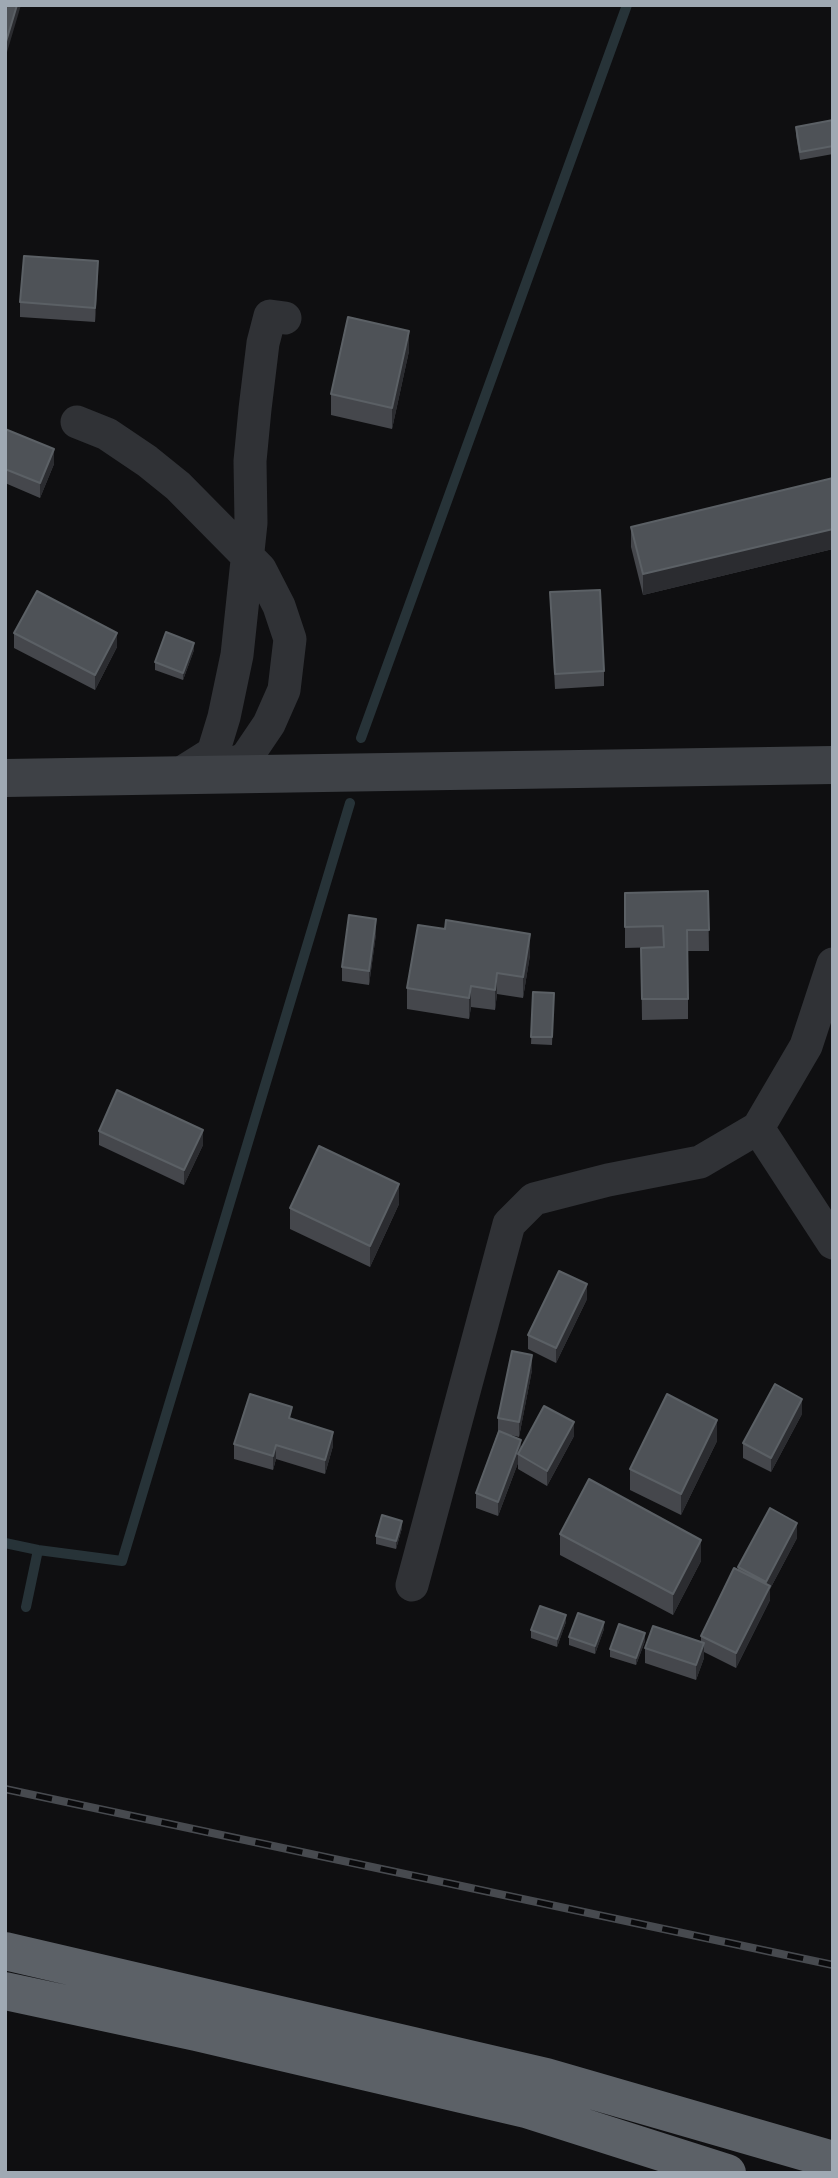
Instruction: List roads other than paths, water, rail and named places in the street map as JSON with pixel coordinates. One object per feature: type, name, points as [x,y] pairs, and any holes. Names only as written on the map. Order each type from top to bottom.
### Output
[{"type":"highway","points":[[5,1951],[545,2077],[833,2160]]},
{"type":"highway","points":[[5,1992],[183,2029],[526,2109],[727,2173]]},
{"type":"street","points":[[193,775],[213,753],[237,654],[248,557],[250,461],[263,343],[271,316],[285,318]]},
{"type":"street","points":[[77,422],[107,434],[147,461],[211,518],[260,569],[279,606],[290,639],[284,690],[270,724],[246,758],[193,775]]},
{"type":"street","points":[[5,778],[832,765],[833,776]]},
{"type":"street","points":[[412,1585],[509,1224],[534,1199],[608,1180],[700,1163],[758,1128],[806,1046],[833,964]]},
{"type":"street","points":[[758,1128],[833,1243]]},
{"type":"waterway","points":[[361,738],[627,5]]},
{"type":"waterway","points":[[5,1543],[122,1561],[350,803]]},
{"type":"waterway","points":[[26,1607],[38,1550]]},
{"type":"railway","points":[[5,1789],[833,1965]]}]
